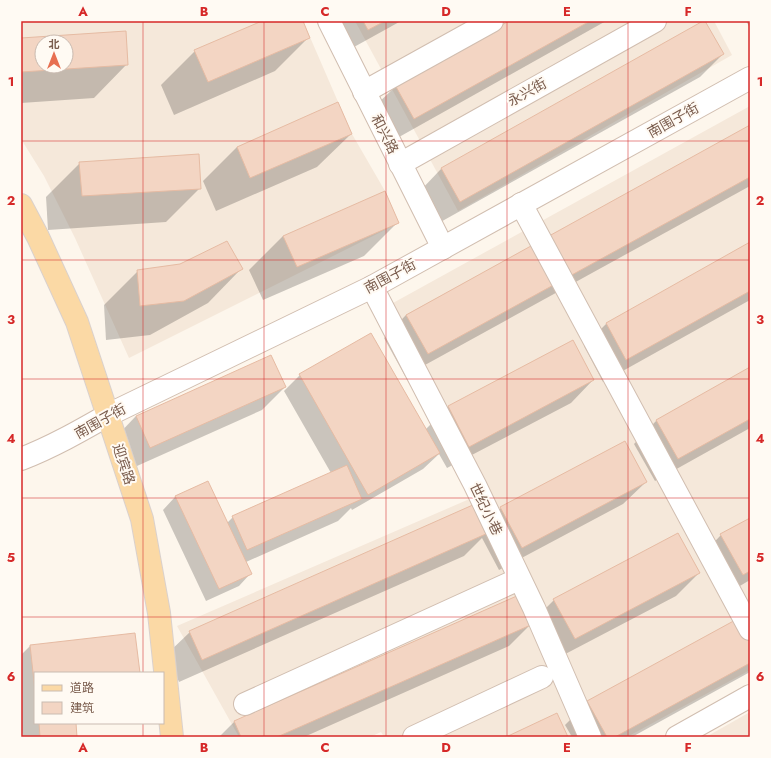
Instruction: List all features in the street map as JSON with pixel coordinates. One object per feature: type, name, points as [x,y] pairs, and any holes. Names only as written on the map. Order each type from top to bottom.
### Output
[{"type":"main road","name":"迎宾路","points":[[21,205],[38,237],[77,322],[142,519],[159,613],[172,737]]},
{"type":"street","name":"和兴路","points":[[329,21],[442,248]]},
{"type":"street","points":[[364,92],[492,21]]},
{"type":"street","name":"永兴街","points":[[400,164],[654,21]]},
{"type":"street","name":"南围子街","points":[[21,459],[41,452],[71,437],[108,415],[372,287],[750,78]]},
{"type":"street","points":[[521,204],[750,629]]},
{"type":"street","name":"世纪小巷","points":[[372,287],[475,485],[520,579],[590,737]]},
{"type":"street","points":[[244,704],[520,579]]},
{"type":"street","points":[[414,737],[542,677]]},
{"type":"street","points":[[677,737],[750,696]]},
{"type":"shaded area","points":[[21,21],[303,21],[352,134],[385,191],[399,223],[129,358],[75,238],[44,176],[21,139]]},
{"type":"shaded area","points":[[355,21],[714,21],[732,55],[458,211]]},
{"type":"shaded area","points":[[750,106],[750,670],[627,737],[601,737],[393,303]]},
{"type":"shaded area","points":[[474,497],[543,646],[560,695],[578,737],[384,737],[381,732],[370,737],[239,737],[177,626]]},
{"type":"shaded area","points":[[750,712],[750,737],[706,737]]},
{"type":"building","points":[[262,21],[303,21],[310,38],[208,82],[194,50]]},
{"type":"building","points":[[363,21],[385,21],[368,30]]},
{"type":"building","points":[[509,21],[590,21],[414,119],[395,85]]},
{"type":"building","points":[[705,21],[724,54],[460,202],[441,168]]},
{"type":"building","points":[[126,31],[128,65],[74,69],[74,34]]},
{"type":"building","points":[[34,37],[34,71],[21,72],[21,38]]},
{"type":"building","points":[[338,102],[352,134],[250,178],[237,147]]},
{"type":"building","points":[[750,125],[750,177],[428,354],[406,315]]},
{"type":"building","points":[[199,154],[201,189],[82,196],[79,162]]},
{"type":"building","points":[[385,191],[399,223],[297,267],[283,236]]},
{"type":"building","points":[[227,241],[243,269],[184,301],[140,306],[137,270],[180,264]]},
{"type":"building","points":[[750,242],[750,291],[626,360],[606,323]]},
{"type":"building","points":[[371,333],[440,453],[368,495],[299,374]]},
{"type":"building","points":[[573,340],[594,380],[469,447],[448,406]]},
{"type":"building","points":[[271,355],[286,387],[150,448],[136,416]]},
{"type":"building","points":[[750,367],[750,419],[678,459],[656,420]]},
{"type":"building","points":[[625,441],[647,482],[522,548],[500,507]]},
{"type":"building","points":[[347,465],[362,499],[247,550],[232,516]]},
{"type":"building","points":[[208,481],[252,574],[219,589],[175,496]]},
{"type":"building","points":[[475,504],[488,533],[202,660],[189,631]]},
{"type":"building","points":[[750,518],[750,571],[743,575],[720,534]]},
{"type":"building","points":[[678,533],[700,573],[575,639],[553,599]]},
{"type":"building","points":[[519,595],[533,624],[277,737],[241,737],[234,721]]},
{"type":"building","points":[[750,612],[750,663],[615,737],[607,737],[587,701]]},
{"type":"building","points":[[135,633],[140,672],[34,672],[34,682],[30,645]]},
{"type":"building","points":[[557,713],[568,737],[506,737]]},
{"type":"building","points":[[39,724],[76,724],[77,737],[40,737]]}]
